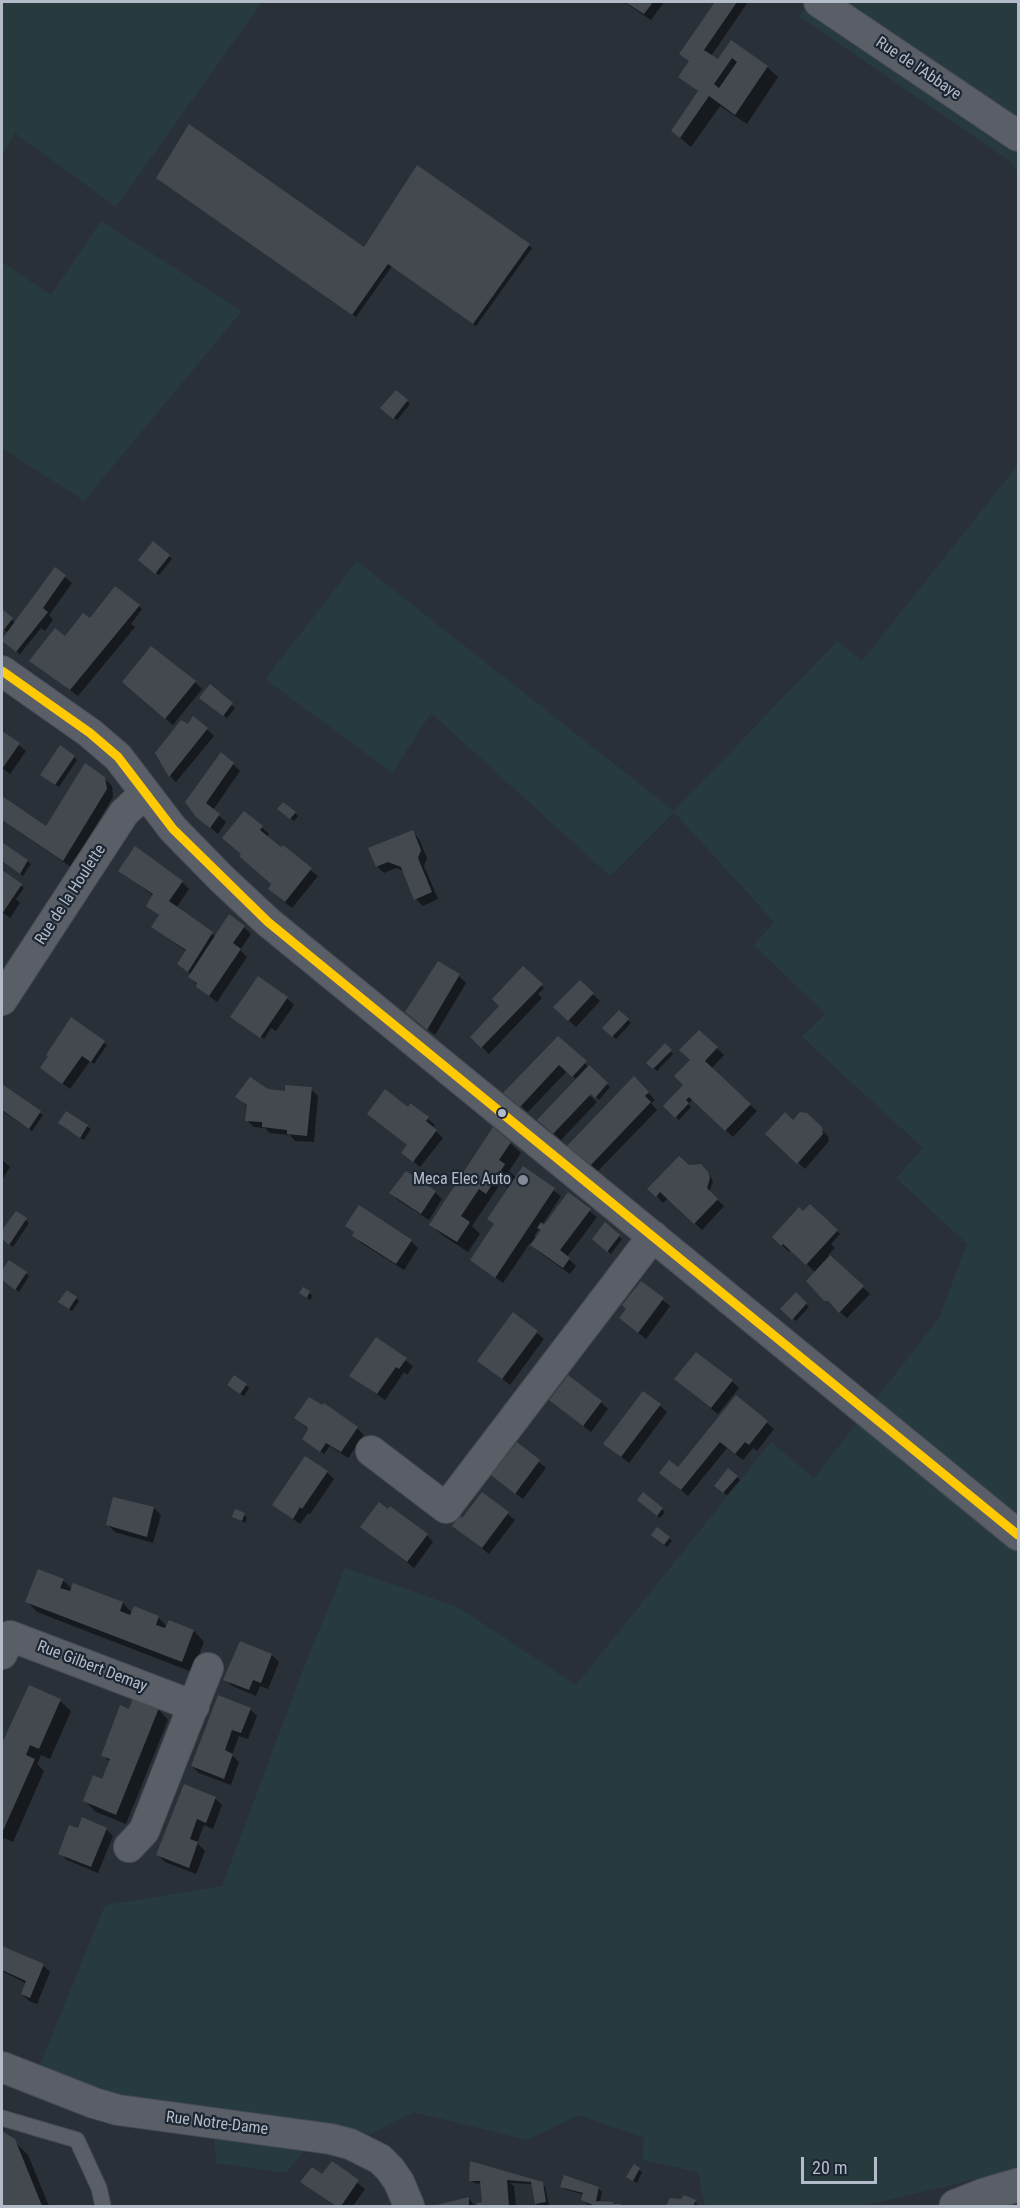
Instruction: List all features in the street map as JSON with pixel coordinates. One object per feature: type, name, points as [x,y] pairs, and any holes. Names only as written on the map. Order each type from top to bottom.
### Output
[{"type":"street","name":"Rue de l'Abbaye","points":[[819,2],[1018,136]]},
{"type":"street","points":[[2,671],[103,743],[118,757],[173,829],[252,909],[1018,1535]]},
{"type":"street","name":"Rue de la Houlette","points":[[2,1000],[124,813],[145,793]]},
{"type":"street","points":[[371,1451],[446,1508],[653,1236]]},
{"type":"street","name":"Rue Gilbert Demay","points":[[2,1654],[10,1636],[194,1706]]},
{"type":"street","points":[[129,1847],[144,1830],[208,1668]]},
{"type":"street","name":"Rue Notre-Dame","points":[[2,2067],[118,2110],[331,2139],[350,2144],[380,2159],[390,2169],[399,2182],[409,2206]]},
{"type":"street","points":[[956,2206],[1018,2185]]},
{"type":"lane","points":[[2,2118],[77,2140],[99,2188],[103,2206]]},
{"type":"green space","points":[[2,2],[262,2],[116,207],[15,133],[2,156]]},
{"type":"green space","points":[[810,2],[1018,2],[1018,175],[1012,163],[799,16]]},
{"type":"green space","points":[[101,221],[242,311],[84,501],[2,448],[2,262],[51,295]]},
{"type":"green space","points":[[1018,465],[1018,2169],[863,2206],[705,2206],[698,2172],[642,2160],[644,2138],[579,2115],[527,2140],[413,2112],[368,2135],[322,2129],[286,2173],[216,2163],[214,2137],[127,2127],[29,2092],[105,1905],[222,1886],[304,1667],[345,1568],[458,1607],[576,1685],[771,1442],[814,1478],[939,1318],[967,1244],[896,1178],[923,1148],[802,1037],[825,1014],[754,945],[774,922],[674,812],[610,876],[431,713],[392,773],[265,679],[357,561],[674,811],[837,641],[862,661]]},
{"type":"building","points":[[625,2],[653,2],[644,14]]},
{"type":"building","points":[[715,2],[737,2],[704,50],[718,59],[731,40],[768,66],[735,115],[709,96],[680,138],[671,131],[698,91],[678,77],[689,61],[679,54]],"holes":[[[732,58],[737,62],[719,88],[714,84]]]},
{"type":"building","points":[[189,124],[364,247],[417,165],[530,244],[473,324],[388,264],[352,315],[156,178]]},
{"type":"building","points":[[396,390],[408,400],[393,419],[380,408]]},
{"type":"building","points":[[153,541],[170,555],[155,574],[138,560]]},
{"type":"building","points":[[55,567],[66,575],[43,608],[48,612],[16,652],[2,639]]},
{"type":"building","points":[[115,586],[140,605],[70,690],[29,661],[55,628],[65,636],[83,613],[90,618]]},
{"type":"building","points":[[2,609],[13,618],[3,631],[2,629]]},
{"type":"building","points":[[151,646],[196,681],[165,719],[122,682]]},
{"type":"building","points":[[210,684],[233,703],[223,716],[199,698]]},
{"type":"building","points":[[193,716],[208,728],[169,777],[155,753],[181,720],[188,724]]},
{"type":"building","points":[[2,731],[20,743],[2,769]]},
{"type":"building","points":[[60,745],[75,756],[55,785],[40,775]]},
{"type":"building","points":[[221,752],[234,763],[206,803],[220,814],[210,828],[196,817],[185,802]]},
{"type":"building","points":[[85,763],[105,777],[107,789],[63,861],[2,820],[2,796],[46,826]]},
{"type":"building","points":[[283,802],[296,812],[290,819],[277,809]]},
{"type":"building","points":[[244,811],[263,826],[260,830],[312,868],[285,902],[268,889],[271,884],[222,838]]},
{"type":"building","points":[[413,830],[421,850],[418,858],[432,892],[414,900],[401,867],[388,862],[376,867],[368,848]]},
{"type":"building","points":[[3,843],[28,860],[20,874],[2,861]]},
{"type":"building","points":[[135,846],[183,881],[169,901],[213,932],[188,972],[177,964],[186,950],[151,927],[159,915],[146,906],[153,894],[118,871]]},
{"type":"building","points":[[2,870],[22,884],[2,914]]},
{"type":"building","points":[[229,914],[245,926],[233,943],[241,949],[209,996],[196,987],[197,983],[188,977]]},
{"type":"building","points":[[438,961],[460,974],[427,1030],[405,1012]]},
{"type":"building","points":[[523,966],[543,984],[481,1048],[470,1037],[499,1006],[492,999]]},
{"type":"building","points":[[258,976],[288,997],[260,1038],[230,1017]]},
{"type":"building","points":[[580,980],[594,993],[568,1021],[553,1007]]},
{"type":"building","points":[[619,1010],[629,1019],[612,1037],[602,1028]]},
{"type":"building","points":[[71,1017],[105,1041],[91,1062],[82,1056],[62,1084],[40,1068]]},
{"type":"building","points":[[699,1030],[718,1047],[705,1061],[751,1104],[725,1131],[689,1097],[686,1100],[689,1103],[675,1118],[663,1106],[683,1085],[674,1076],[690,1060],[679,1050]]},
{"type":"building","points":[[558,1036],[587,1061],[572,1077],[559,1065],[520,1107],[503,1093]]},
{"type":"building","points":[[665,1043],[672,1050],[653,1069],[646,1063]]},
{"type":"building","points":[[589,1065],[608,1083],[595,1098],[591,1094],[553,1134],[537,1120]]},
{"type":"building","points":[[634,1076],[649,1092],[645,1096],[651,1102],[591,1165],[567,1146]]},
{"type":"building","points":[[250,1077],[268,1089],[285,1091],[285,1085],[312,1087],[307,1136],[287,1134],[287,1130],[262,1127],[262,1122],[245,1121],[247,1105],[235,1097]]},
{"type":"building","points":[[2,1084],[41,1111],[29,1129],[2,1110]]},
{"type":"building","points":[[385,1089],[408,1107],[410,1103],[429,1117],[426,1121],[437,1130],[413,1162],[401,1153],[407,1145],[367,1114]]},
{"type":"building","points":[[66,1111],[88,1125],[80,1138],[58,1123]]},
{"type":"building","points":[[785,1112],[793,1120],[800,1112],[807,1113],[822,1127],[823,1134],[797,1164],[765,1134]]},
{"type":"building","points":[[493,1127],[511,1142],[499,1160],[505,1164],[486,1194],[479,1189],[461,1216],[470,1222],[457,1242],[429,1225]]},
{"type":"building","points":[[679,1156],[689,1165],[701,1164],[710,1178],[707,1188],[718,1199],[694,1224],[660,1192],[656,1197],[647,1189]]},
{"type":"building","points":[[523,1166],[555,1188],[495,1278],[470,1260],[494,1224],[487,1219]]},
{"type":"building","points":[[406,1171],[436,1191],[421,1214],[389,1193]]},
{"type":"building","points":[[568,1192],[591,1209],[560,1250],[570,1258],[563,1268],[530,1245],[541,1230],[537,1228],[541,1222],[544,1225]]},
{"type":"building","points":[[810,1204],[838,1230],[806,1265],[772,1237],[799,1207],[803,1211]]},
{"type":"building","points":[[359,1205],[412,1240],[396,1264],[352,1236],[354,1232],[345,1226]]},
{"type":"building","points":[[16,1211],[27,1218],[9,1245],[2,1239],[2,1230]]},
{"type":"building","points":[[605,1222],[620,1235],[607,1252],[592,1239]]},
{"type":"building","points":[[830,1255],[864,1286],[839,1313],[828,1301],[824,1301],[806,1281]]},
{"type":"building","points":[[9,1260],[27,1272],[15,1290],[2,1280],[2,1270]]},
{"type":"building","points":[[641,1281],[664,1298],[638,1333],[619,1318],[626,1309],[622,1305]]},
{"type":"building","points":[[303,1287],[310,1291],[307,1298],[299,1293]]},
{"type":"building","points":[[67,1290],[77,1297],[69,1309],[58,1302]]},
{"type":"building","points":[[796,1292],[807,1303],[792,1320],[780,1309]]},
{"type":"building","points":[[513,1312],[538,1331],[502,1379],[477,1361]]},
{"type":"building","points":[[376,1337],[407,1358],[399,1369],[396,1367],[377,1394],[349,1376]]},
{"type":"building","points":[[696,1352],[733,1380],[711,1408],[674,1379]]},
{"type":"building","points":[[234,1375],[247,1384],[240,1394],[227,1385]]},
{"type":"building","points":[[568,1375],[602,1401],[583,1426],[549,1400]]},
{"type":"building","points":[[643,1391],[661,1404],[621,1457],[603,1444]]},
{"type":"building","points":[[736,1395],[768,1421],[749,1445],[745,1442],[735,1454],[720,1442],[681,1490],[659,1473],[669,1460],[678,1467]]},
{"type":"building","points":[[309,1397],[322,1405],[324,1403],[358,1427],[341,1452],[326,1443],[320,1452],[302,1439],[308,1430],[307,1427],[294,1418]]},
{"type":"building","points":[[517,1442],[540,1460],[515,1494],[491,1475]]},
{"type":"building","points":[[305,1456],[328,1471],[293,1519],[272,1505]]},
{"type":"building","points":[[728,1468],[738,1476],[723,1493],[714,1486]]},
{"type":"building","points":[[482,1492],[509,1512],[482,1548],[452,1526],[460,1516],[462,1518]]},
{"type":"building","points":[[643,1492],[663,1508],[657,1516],[637,1500]]},
{"type":"building","points":[[113,1497],[154,1507],[147,1537],[106,1525]]},
{"type":"building","points":[[379,1502],[388,1509],[390,1506],[428,1534],[407,1562],[360,1527]]},
{"type":"building","points":[[235,1509],[245,1513],[242,1521],[232,1517]]},
{"type":"building","points":[[657,1527],[670,1537],[664,1545],[651,1535]]},
{"type":"building","points":[[38,1569],[64,1579],[60,1588],[70,1591],[73,1583],[123,1602],[120,1611],[130,1615],[134,1606],[159,1616],[156,1625],[165,1628],[169,1620],[194,1630],[182,1662],[25,1602]]},
{"type":"building","points":[[240,1641],[272,1654],[261,1683],[253,1680],[249,1690],[223,1680]]},
{"type":"building","points":[[29,1685],[61,1699],[39,1749],[30,1745],[26,1755],[35,1759],[2,1833],[2,1743]]},
{"type":"building","points":[[218,1695],[251,1708],[241,1733],[232,1730],[225,1750],[233,1754],[224,1779],[191,1766]]},
{"type":"building","points":[[133,1698],[159,1708],[116,1815],[83,1801],[93,1775],[102,1779],[110,1759],[101,1756],[120,1705],[129,1709]]},
{"type":"building","points":[[184,1784],[216,1797],[206,1823],[197,1819],[190,1839],[198,1842],[189,1868],[156,1855]]},
{"type":"building","points":[[82,1817],[107,1828],[91,1867],[58,1854],[69,1825],[78,1828]]},
{"type":"building","points":[[2,1946],[44,1964],[30,1998],[21,1994],[26,1981],[2,1970]]},
{"type":"building","points":[[2,2131],[15,2139],[42,2206],[2,2206]]},
{"type":"building","points":[[332,2161],[359,2180],[341,2206],[336,2206],[300,2182],[312,2167],[322,2174]]},
{"type":"building","points":[[470,2161],[543,2182],[546,2202],[535,2204],[531,2182],[507,2180],[509,2206],[477,2206],[476,2203],[482,2202],[480,2181],[469,2181]]},
{"type":"building","points":[[634,2164],[640,2168],[633,2181],[626,2177]]},
{"type":"building","points":[[564,2175],[599,2187],[596,2201],[613,2202],[621,2206],[595,2206],[581,2200],[583,2193],[560,2187]]},
{"type":"building","points":[[684,2195],[696,2200],[693,2206],[666,2206],[670,2198],[681,2199]]},
{"type":"building","points":[[469,2197],[469,2206],[432,2206]]},
{"type":"transit line","points":[[2,671],[90,733],[118,757],[173,829],[268,922],[1018,1535]]},
{"type":"place","name":"Meca Elec Auto","points":[[523,1180]]}]
